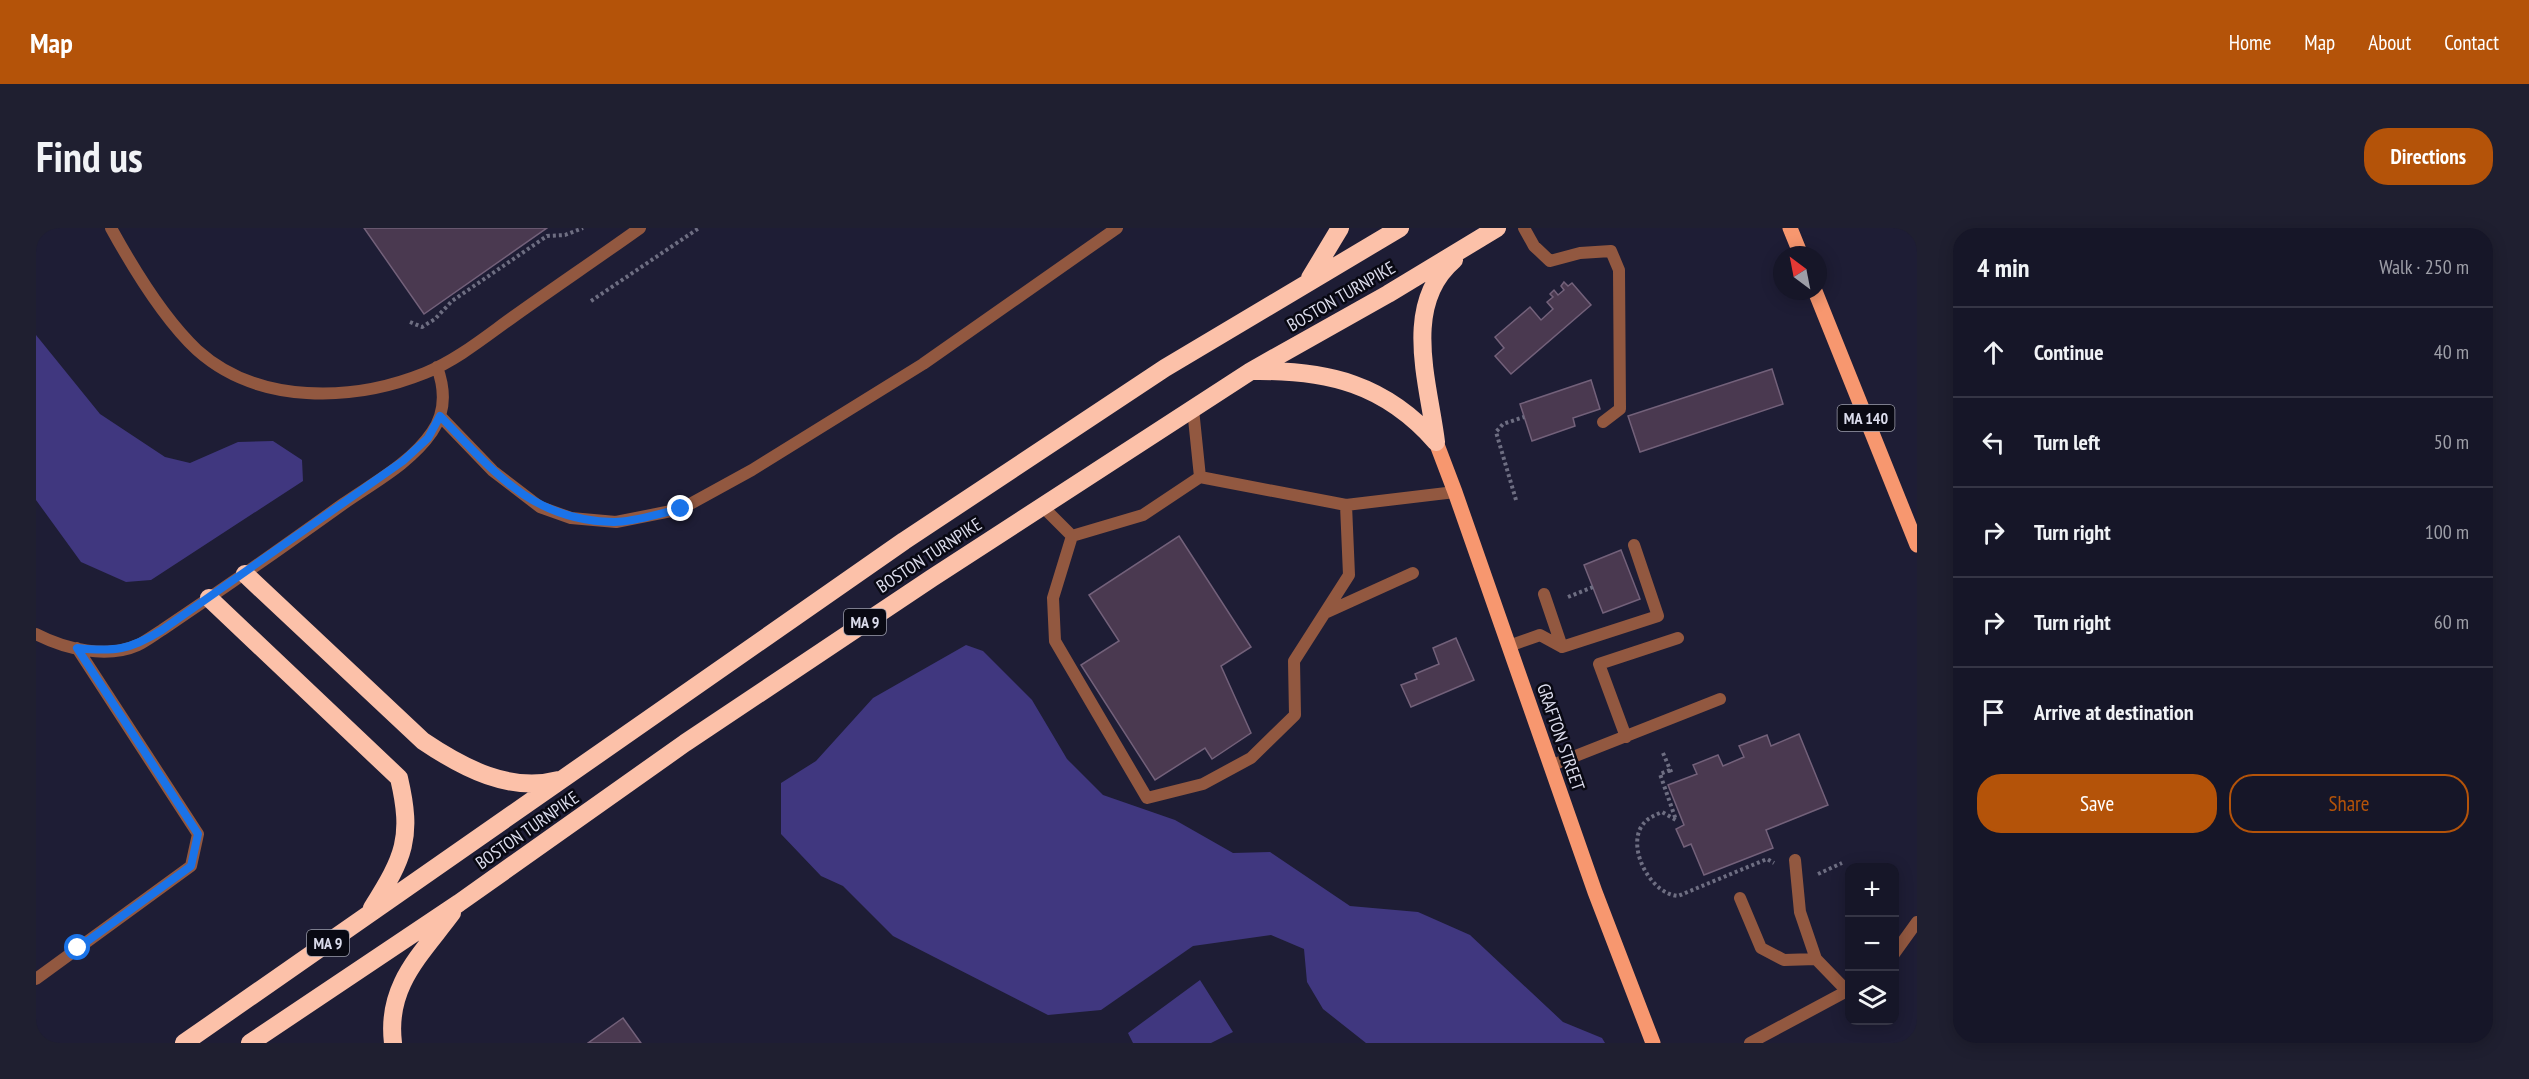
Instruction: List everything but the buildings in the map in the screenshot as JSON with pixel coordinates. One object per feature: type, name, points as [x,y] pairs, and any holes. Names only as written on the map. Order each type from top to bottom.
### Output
[{"type":"highway","points":[[1303,286],[1320,263],[1340,228]]},
{"type":"highway","name":"BOSTON TURNPIKE","points":[[184,1043],[904,541],[1165,368],[1400,228]]},
{"type":"highway","name":"BOSTON TURNPIKE","points":[[250,1043],[459,903],[732,711],[1042,506],[1251,371],[1497,228]]},
{"type":"highway","points":[[1436,442],[1425,374],[1423,332],[1425,309],[1445,267],[1470,245]]},
{"type":"highway","points":[[1251,371],[1294,371],[1356,384],[1385,398],[1417,421],[1436,442]]},
{"type":"highway","points":[[245,574],[423,741],[441,754],[502,781],[539,783],[564,778]]},
{"type":"highway","points":[[209,598],[399,778],[406,807],[405,842],[392,876],[368,915]]},
{"type":"highway","points":[[393,1043],[390,1022],[393,1004],[404,977],[459,903]]},
{"type":"main road","points":[[1790,228],[1797,246]]},
{"type":"main road","name":"MA 140","points":[[1819,300],[1917,545]]},
{"type":"main road","name":"GRAFTON STREET","points":[[1436,442],[1550,766],[1653,1043]]},
{"type":"lane","points":[[111,228],[185,338],[211,362],[242,379],[285,391],[329,393],[392,383],[437,367],[459,355],[640,228]]},
{"type":"lane","points":[[440,416],[493,471],[540,507],[571,518],[616,522],[681,509],[752,470],[923,364],[1117,228]]},
{"type":"lane","points":[[1524,228],[1534,246],[1550,261],[1580,253],[1611,251],[1619,270],[1620,409],[1603,422]]},
{"type":"lane","points":[[36,634],[77,648],[105,651],[136,646],[209,598],[403,461],[428,438],[440,416],[444,390],[437,367]]},
{"type":"lane","points":[[1193,409],[1200,477]]},
{"type":"lane","points":[[1072,536],[1143,515],[1200,477],[1346,505],[1455,492]]},
{"type":"lane","points":[[1072,536],[1053,598],[1055,641],[1147,798],[1203,784],[1251,758],[1295,715],[1294,661],[1349,575],[1346,505]]},
{"type":"lane","points":[[1042,506],[1072,536]]},
{"type":"lane","points":[[1509,646],[1540,635],[1562,647],[1658,615],[1634,545]]},
{"type":"lane","points":[[1325,612],[1413,573]]},
{"type":"lane","points":[[1546,599],[1562,647]]},
{"type":"lane","points":[[1626,737],[1599,664],[1678,638]]},
{"type":"lane","points":[[36,979],[191,866],[198,834],[77,648]]},
{"type":"lane","points":[[1550,766],[1720,699]]},
{"type":"lane","points":[[1795,860],[1800,912],[1816,959],[1845,987]]},
{"type":"lane","points":[[1740,898],[1761,948],[1784,960],[1816,959]]},
{"type":"lane","points":[[1899,947],[1917,922]]},
{"type":"lane","points":[[1750,1043],[1845,992]]},
{"type":"path","points":[[410,322],[422,327],[435,319],[452,301],[547,236],[565,235],[583,228]]},
{"type":"path","points":[[591,302],[699,228]]},
{"type":"path","points":[[1516,500],[1496,432],[1503,424],[1524,417]]},
{"type":"path","points":[[1546,599],[1593,587]]},
{"type":"path","points":[[1663,753],[1671,772],[1660,774],[1676,820],[1662,812],[1648,818],[1639,831],[1638,852],[1658,889],[1678,896],[1767,859],[1774,863]]},
{"type":"shaded area","points":[[36,335],[100,414],[165,457],[190,463],[238,442],[273,441],[302,460],[303,481],[151,580],[126,582],[81,562],[36,500]]},
{"type":"shaded area","points":[[966,645],[983,651],[1032,700],[1067,759],[1103,795],[1175,820],[1233,853],[1270,852],[1350,906],[1418,912],[1470,935],[1563,1022],[1602,1038],[1605,1043],[1366,1043],[1323,1009],[1307,982],[1304,949],[1271,935],[1193,946],[1101,1010],[1048,1015],[893,936],[843,886],[821,876],[781,834],[781,783],[816,761],[873,698]]},
{"type":"shaded area","points":[[1200,980],[1233,1032],[1211,1043],[1133,1043],[1128,1033]]},
{"type":"route","points":[[78,948],[191,866],[198,834],[77,648],[105,651],[126,649],[136,646],[162,630],[234,582],[403,461],[428,438],[440,416],[493,471],[540,507],[571,518],[616,522],[681,509]]}]
